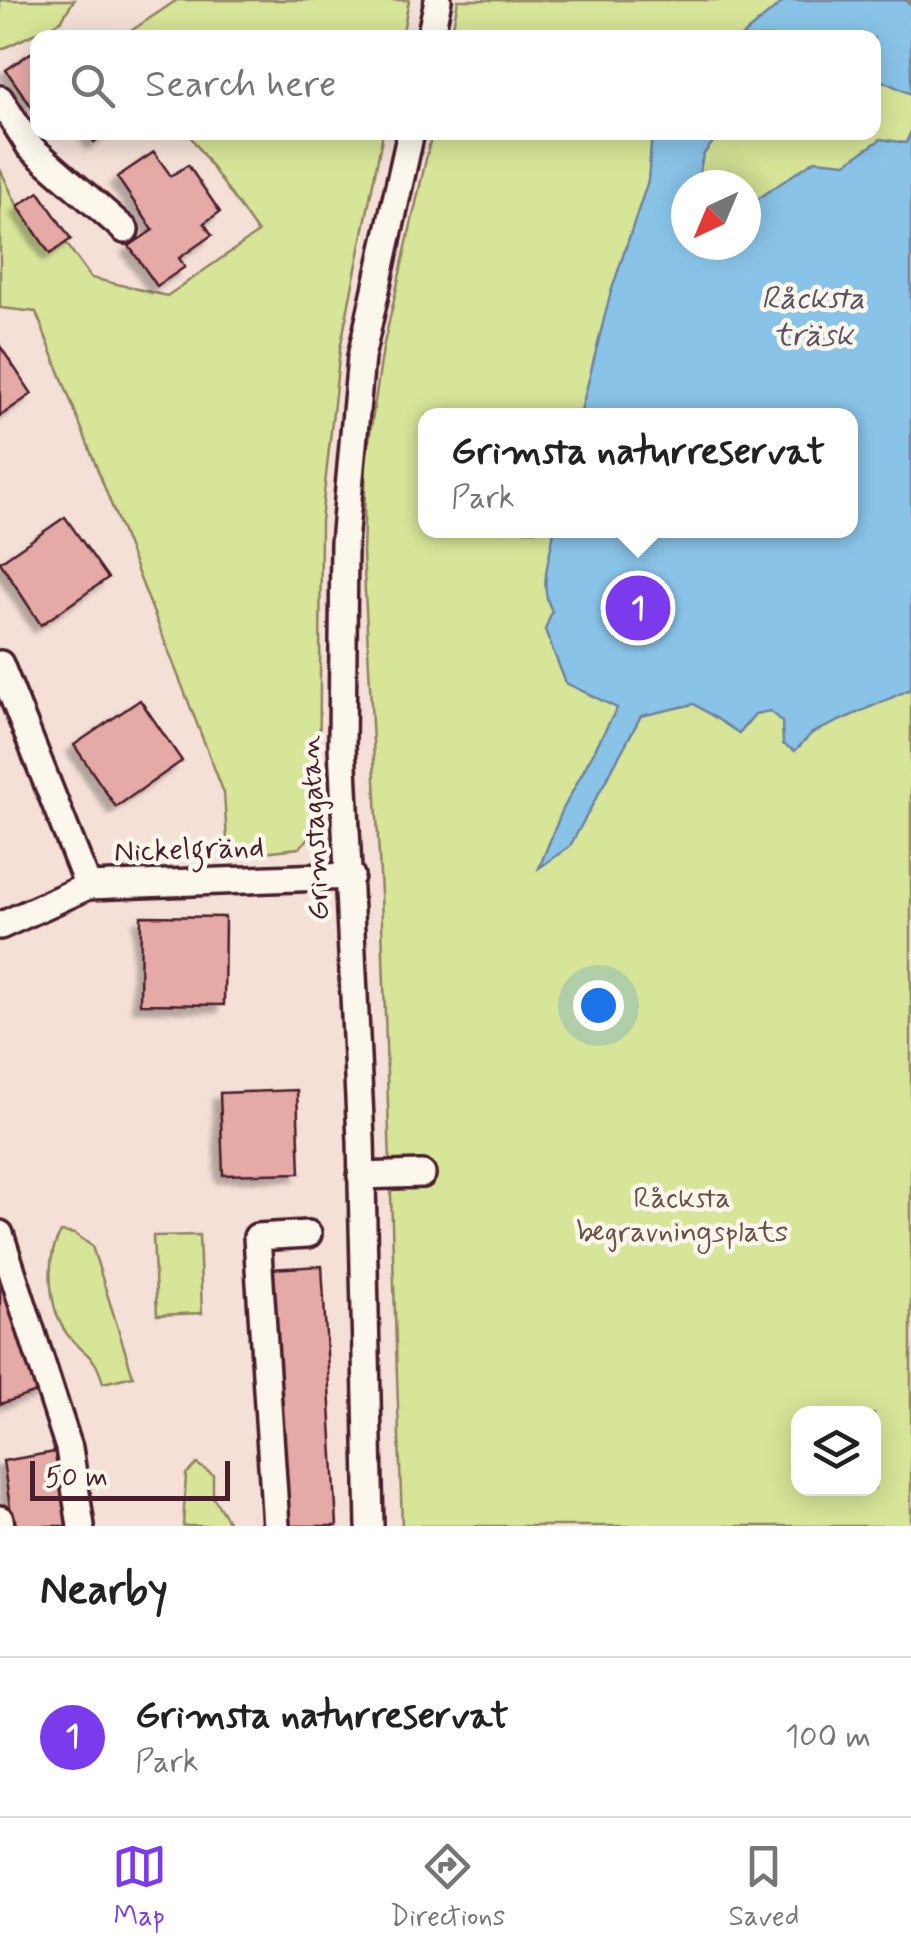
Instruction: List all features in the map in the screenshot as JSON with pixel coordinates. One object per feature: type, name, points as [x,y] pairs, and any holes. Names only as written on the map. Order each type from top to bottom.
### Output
[{"type":"street","points":[[432,30],[438,0]]},
{"type":"street","points":[[0,99],[30,147],[125,230]]},
{"type":"street","name":"Grimstagatan","points":[[370,1526],[351,876],[342,746],[344,543],[361,357],[409,140]]},
{"type":"street","name":"Nickelgränd","points":[[0,664],[88,886],[351,876]]},
{"type":"street","points":[[0,926],[88,886]]},
{"type":"street","points":[[361,1176],[422,1174]]},
{"type":"street","points":[[0,1234],[69,1448],[81,1526]]},
{"type":"street","points":[[276,1526],[257,1237],[308,1234]]},
{"type":"green space","points":[[0,0],[74,0],[61,21],[42,30],[30,30],[30,36],[0,50]]},
{"type":"green space","points":[[177,0],[409,0],[403,30],[132,30]]},
{"type":"green space","name":"Råcksta begravningsplats","points":[[458,0],[911,0],[911,1526],[402,1526],[381,894],[363,553],[366,461],[383,348],[430,140],[881,140],[881,30],[452,30]]},
{"type":"green space","points":[[193,140],[382,140],[340,349],[321,521],[319,828],[299,848],[228,856],[224,793],[36,312],[0,308],[0,169],[18,207],[50,253],[66,243],[91,278],[167,296],[258,233]]},
{"type":"green space","points":[[61,1232],[75,1234],[92,1246],[133,1376],[103,1383],[94,1362],[63,1328],[51,1286],[52,1256]]},
{"type":"green space","points":[[199,1235],[202,1313],[157,1315],[153,1236]]},
{"type":"green space","points":[[197,1464],[213,1475],[213,1497],[231,1526],[183,1526],[186,1474]]},
{"type":"water","points":[[785,0],[905,0],[911,5],[911,94],[881,80],[881,30],[749,30]]},
{"type":"water","name":"Råcksta träsk","points":[[911,131],[911,689],[812,733],[795,751],[783,744],[782,722],[770,711],[755,714],[739,733],[694,704],[641,716],[570,846],[539,868],[562,811],[617,708],[566,683],[545,630],[552,611],[545,582],[553,538],[858,538],[858,408],[582,408],[610,295],[648,181],[651,140],[715,140],[703,155],[700,170],[671,170],[671,260],[761,260],[761,197],[815,160],[846,163],[881,139],[906,143]]},
{"type":"building","points":[[30,53],[30,105],[6,70]]},
{"type":"building","points":[[154,152],[171,176],[188,165],[220,212],[204,223],[212,235],[179,258],[185,267],[157,286],[129,246],[153,230],[117,177]]},
{"type":"building","points":[[39,192],[71,239],[50,254],[18,206]]},
{"type":"building","points":[[0,346],[32,394],[0,416]]},
{"type":"building","points":[[65,517],[108,578],[41,625],[0,562]]},
{"type":"building","points":[[140,700],[182,761],[116,807],[74,745]]},
{"type":"building","points":[[141,916],[225,917],[224,1005],[140,1004]]},
{"type":"building","points":[[297,1090],[300,1173],[223,1175],[220,1093]]},
{"type":"building","points":[[0,1256],[43,1390],[0,1404]]},
{"type":"building","points":[[322,1266],[337,1526],[285,1526],[270,1269]]},
{"type":"building","points":[[55,1452],[67,1526],[13,1526],[3,1461]]},
{"type":"place","name":"Grimsta naturreservat","points":[[638,608]]}]
